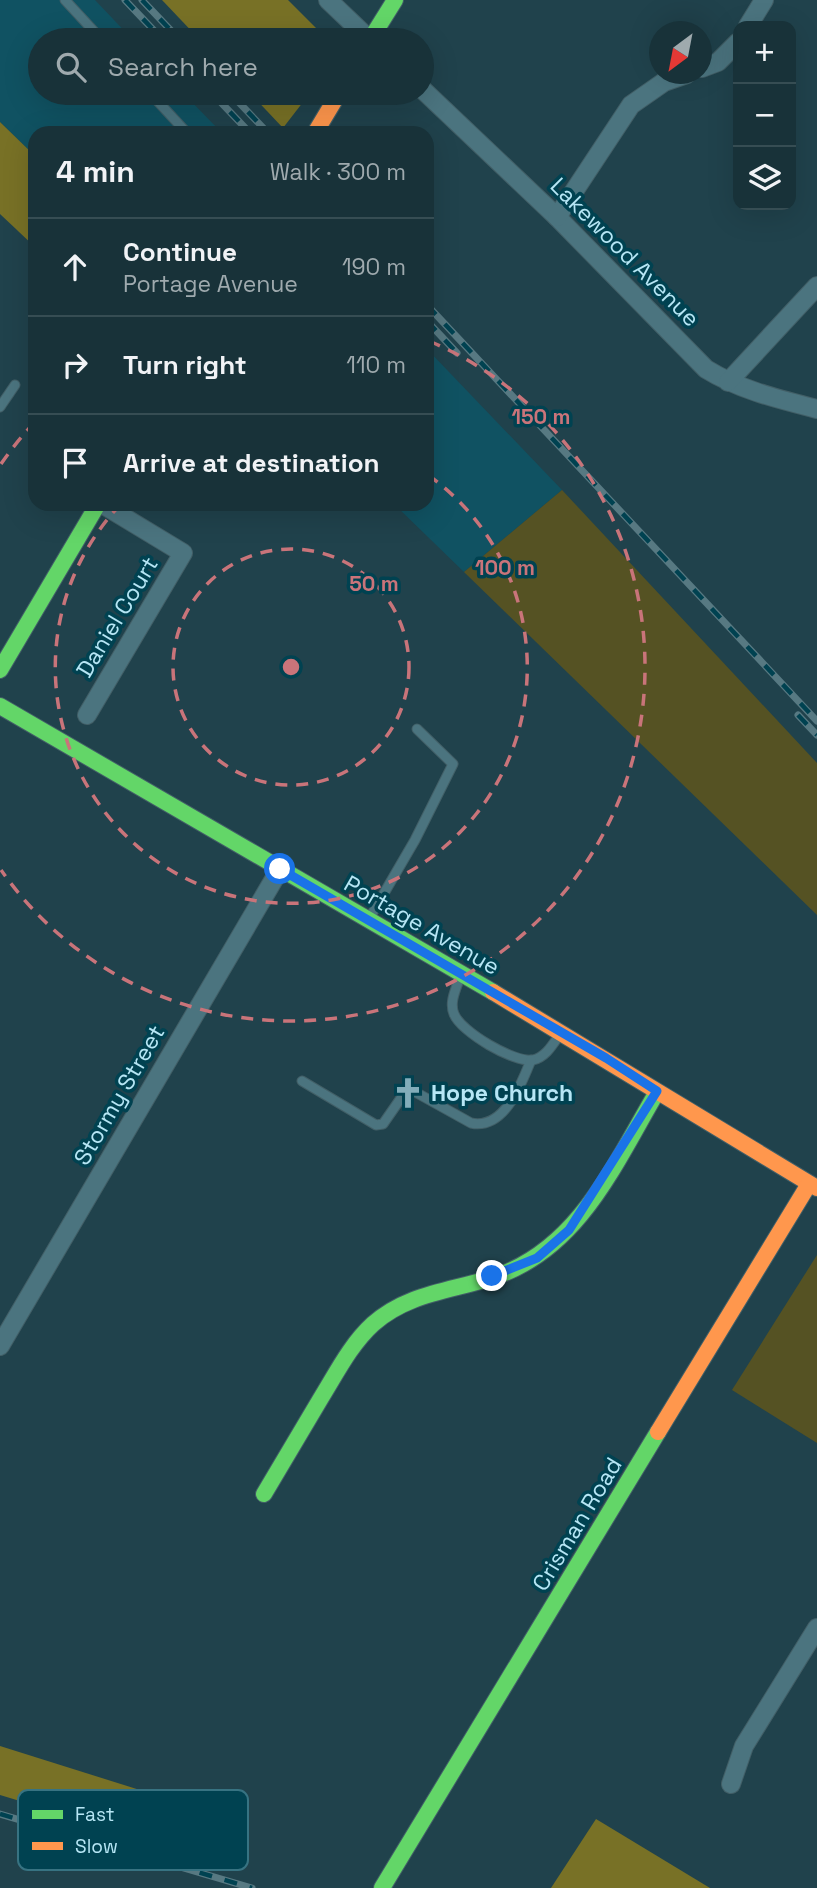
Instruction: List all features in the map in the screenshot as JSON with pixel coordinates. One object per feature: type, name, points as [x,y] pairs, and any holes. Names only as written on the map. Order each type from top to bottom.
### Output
[{"type":"street","points":[[328,0],[357,28]]},
{"type":"street","points":[[378,28],[395,0]]},
{"type":"street","points":[[751,21],[764,0]]},
{"type":"street","points":[[712,64],[718,62],[733,46]]},
{"type":"street","points":[[557,217],[631,105],[661,84]]},
{"type":"street","name":"Lakewood Avenue","points":[[434,100],[557,217],[706,369],[728,383],[817,409]]},
{"type":"street","points":[[319,126],[332,105]]},
{"type":"street","points":[[728,383],[817,286]]},
{"type":"street","points":[[0,670],[96,511]]},
{"type":"street","name":"Daniel Court","points":[[87,715],[184,553],[112,511]]},
{"type":"street","name":"Portage Avenue","points":[[0,706],[561,1032],[813,1186]]},
{"type":"street","name":"Stormy Street","points":[[0,1346],[280,869]]},
{"type":"street","points":[[264,1494],[351,1348],[368,1328],[409,1299],[512,1270],[552,1247],[579,1218],[657,1091]]},
{"type":"street","name":"Crisman Road","points":[[383,1888],[813,1186]]},
{"type":"street","points":[[731,1784],[744,1746],[817,1628]]},
{"type":"lane","points":[[65,0],[91,28]]},
{"type":"lane","points":[[161,105],[181,126]]},
{"type":"lane","points":[[0,407],[15,385]]},
{"type":"lane","points":[[368,920],[415,839],[453,764],[417,729]]},
{"type":"lane","points":[[461,974],[452,1003],[461,1025],[512,1057],[531,1060],[542,1056],[561,1032]]},
{"type":"lane","points":[[302,1081],[376,1125],[383,1124],[408,1088],[471,1123],[482,1126],[496,1119],[518,1092],[531,1060]]},
{"type":"shaded area","points":[[0,0],[95,0],[122,28],[28,28],[28,105],[195,105],[215,126],[28,126],[28,149],[0,122]]},
{"type":"shaded area","points":[[162,0],[288,0],[316,28],[189,28]]},
{"type":"shaded area","points":[[261,105],[301,105],[285,126],[281,126]]},
{"type":"shaded area","points":[[0,122],[28,149],[28,240],[0,214]]},
{"type":"shaded area","points":[[434,356],[562,490],[464,572],[401,511],[434,511]]},
{"type":"shaded area","points":[[562,490],[817,763],[817,915],[464,572]]},
{"type":"shaded area","points":[[817,1255],[817,1443],[732,1390]]},
{"type":"shaded area","points":[[0,1746],[140,1790],[18,1790],[18,1800],[0,1795]]},
{"type":"shaded area","points":[[596,1819],[710,1888],[551,1888]]},
{"type":"railway","points":[[125,0],[152,28]]},
{"type":"railway","points":[[142,0],[169,28]]},
{"type":"railway","points":[[223,105],[243,126]]},
{"type":"railway","points":[[241,105],[261,126]]},
{"type":"railway","points":[[434,312],[817,721]]},
{"type":"railway","points":[[434,328],[457,353]]},
{"type":"railway","points":[[798,715],[817,735]]},
{"type":"railway","points":[[0,1814],[18,1819]]},
{"type":"railway","points":[[191,1870],[252,1888]]},
{"type":"traffic: fast","points":[[378,28],[395,0]]},
{"type":"traffic: fast","points":[[0,670],[94,511]]},
{"type":"traffic: fast","points":[[0,706],[493,992]]},
{"type":"traffic: fast","points":[[264,1494],[339,1368],[365,1332],[387,1313],[402,1305],[497,1276],[526,1263],[551,1245],[573,1224],[592,1200],[657,1092]]},
{"type":"traffic: fast","points":[[382,1888],[658,1432]]},
{"type":"traffic: slow","points":[[319,126],[332,105]]},
{"type":"traffic: slow","points":[[493,992],[817,1188]]},
{"type":"traffic: slow","points":[[658,1432],[809,1184]]},
{"type":"place","name":"Hope Church","points":[[408,1093]]},
{"type":"route","points":[[280,869],[606,1058],[657,1091],[569,1230],[537,1258],[492,1276]]}]
